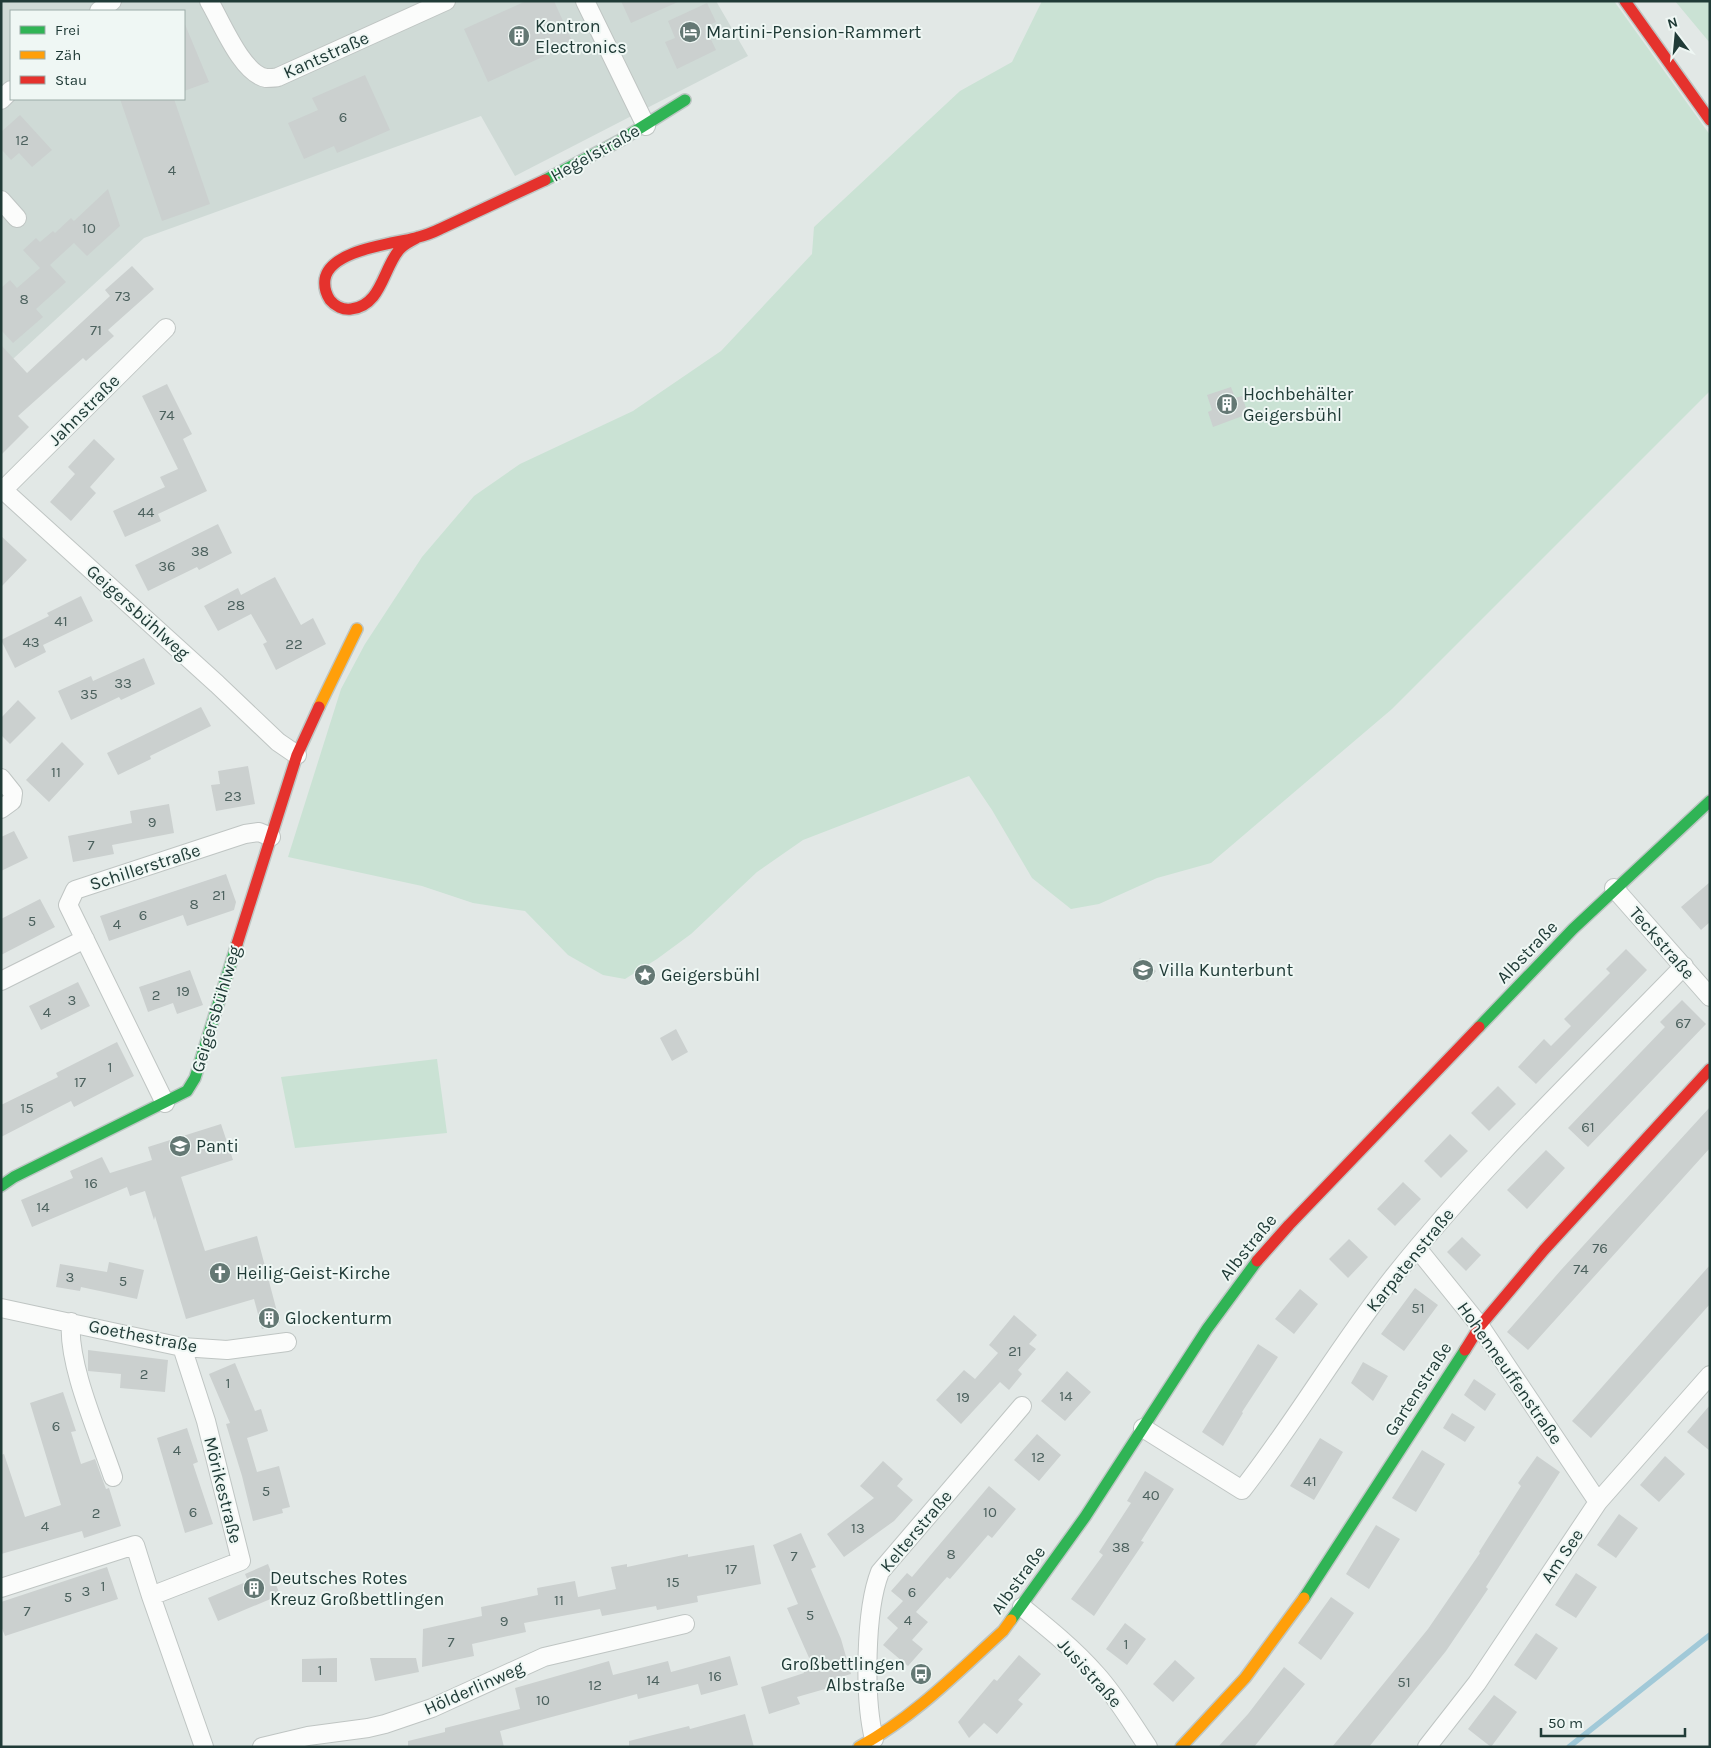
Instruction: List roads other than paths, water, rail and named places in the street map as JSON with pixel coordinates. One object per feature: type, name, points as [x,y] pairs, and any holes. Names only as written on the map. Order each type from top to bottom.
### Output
[{"type":"street","points":[[101,10],[112,1]]},
{"type":"street","name":"Kantstraße","points":[[209,1],[244,62],[254,72],[266,78],[278,77],[446,1]]},
{"type":"street","name":"Hegelstraße","points":[[418,237],[396,253],[376,293],[361,307],[339,308],[329,299],[325,282],[331,267],[341,260],[363,251],[418,237],[483,210],[562,173],[646,126],[584,1]]},
{"type":"street","points":[[1626,1],[1710,120]]},
{"type":"street","points":[[1,100],[10,91]]},
{"type":"street","points":[[646,126],[685,100]]},
{"type":"street","points":[[1,200],[18,218]]},
{"type":"street","name":"Jahnstraße","points":[[2,490],[166,328]]},
{"type":"street","name":"Geigersbühlweg","points":[[2,490],[278,742],[297,755]]},
{"type":"street","name":"Geigersbühlweg","points":[[1,1186],[14,1177],[165,1103],[186,1091],[195,1078],[297,755],[330,682],[357,629]]},
{"type":"street","points":[[1,778],[13,793],[12,801],[1,809]]},
{"type":"street","name":"Albstraße","points":[[866,1743],[925,1701],[1003,1631],[1022,1607],[1144,1428],[1207,1329],[1248,1272],[1288,1224],[1614,888],[1710,801]]},
{"type":"street","name":"Schillerstraße","points":[[85,940],[68,905],[75,890],[245,834],[258,832],[271,837]]},
{"type":"street","name":"Teckstraße","points":[[1614,888],[1710,997]]},
{"type":"street","points":[[1,981],[85,940],[165,1103]]},
{"type":"street","name":"Karpatenstraße","points":[[1144,1428],[1242,1490],[1269,1456],[1365,1316],[1417,1248],[1488,1168],[1684,966]]},
{"type":"street","name":"Gartenstraße","points":[[1181,1747],[1245,1678],[1283,1630],[1335,1553],[1480,1326],[1551,1243],[1710,1069]]},
{"type":"street","name":"Hohenneuffenstraße","points":[[1417,1248],[1480,1326],[1598,1502]]},
{"type":"street","name":"Goethestraße","points":[[1,1308],[182,1347],[227,1350],[287,1342]]},
{"type":"street","points":[[71,1322],[70,1335],[74,1361],[113,1477]]},
{"type":"street","name":"Mörikestraße","points":[[151,1596],[241,1561],[206,1421],[182,1347]]},
{"type":"street","name":"Am See","points":[[1427,1747],[1478,1683],[1598,1502],[1710,1375]]},
{"type":"street","name":"Kelterstraße","points":[[866,1743],[871,1608],[874,1587],[880,1572],[1022,1406]]},
{"type":"street","points":[[1,1588],[134,1545],[204,1747]]},
{"type":"street","name":"Jusistraße","points":[[1022,1607],[1078,1655],[1097,1676],[1117,1701],[1148,1747]]},
{"type":"street","name":"Hölderlinweg","points":[[262,1747],[308,1736],[385,1724],[432,1708],[544,1657],[685,1624]]},
{"type":"waterway","points":[[1569,1747],[1710,1635]]},
{"type":"place","name":"Martini-Pension-Rammert","points":[[690,32]]},
{"type":"place","name":"Kontron Electronics","points":[[519,36]]},
{"type":"place","name":"Hochbehälter Geigersbühl","points":[[1227,404]]},
{"type":"place","name":"Villa Kunterbunt","points":[[1143,970]]},
{"type":"place","name":"Geigersbühl","points":[[645,975]]},
{"type":"place","name":"Panti","points":[[180,1146]]},
{"type":"place","name":"Heilig-Geist-Kirche","points":[[220,1273]]},
{"type":"place","name":"Glockenturm","points":[[269,1318]]},
{"type":"place","name":"Deutsches Rotes Kreuz Großbettlingen","points":[[254,1588]]},
{"type":"place","name":"Großbettlingen Albstraße","points":[[921,1674]]}]
